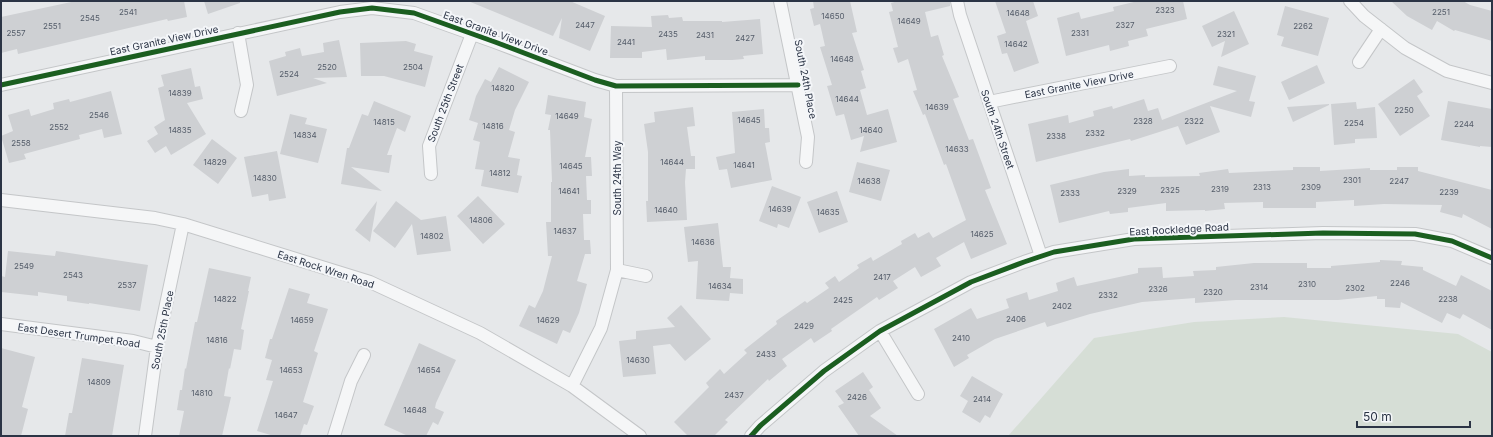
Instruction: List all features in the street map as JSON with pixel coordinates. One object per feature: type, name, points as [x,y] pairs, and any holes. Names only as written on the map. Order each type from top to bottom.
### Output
[{"type":"street","name":"South 24th Place","points":[[780,1],[808,137],[806,162]]},
{"type":"street","name":"South 24th Street","points":[[957,1],[960,15],[1041,256]]},
{"type":"street","points":[[1350,1],[1364,16],[1405,48],[1447,71],[1492,83]]},
{"type":"street","name":"East Granite View Drive","points":[[1,85],[340,12],[372,8],[414,13],[595,80],[616,86],[798,85]]},
{"type":"street","points":[[1359,62],[1381,29]]},
{"type":"street","points":[[238,34],[246,85],[241,111]]},
{"type":"street","name":"South 25th Street","points":[[431,174],[428,146],[472,34]]},
{"type":"street","name":"East Granite View Drive","points":[[989,102],[1170,66]]},
{"type":"street","name":"South 24th Way","points":[[572,386],[601,328],[617,270],[616,86]]},
{"type":"street","name":"East Rock Wren Road","points":[[1,200],[155,218],[183,224],[370,282],[480,333],[572,386],[640,436]]},
{"type":"street","name":"South 25th Place","points":[[145,436],[157,347],[183,224]]},
{"type":"street","name":"East Rockledge Road","points":[[751,436],[760,426],[824,372],[880,331],[971,282],[1054,252],[1134,239],[1323,233],[1415,234],[1452,241],[1492,258]]},
{"type":"street","points":[[617,270],[646,276]]},
{"type":"street","name":"East Desert Trumpet Road","points":[[1,324],[133,341],[157,347]]},
{"type":"street","points":[[880,331],[918,394]]},
{"type":"street","points":[[334,436],[351,381],[364,355]]},
{"type":"shaded area","points":[[1284,317],[1458,334],[1492,352],[1492,436],[1008,436],[1094,338],[1194,322]]},
{"type":"building","points":[[76,1],[184,1],[187,17],[168,21],[167,19],[18,54],[17,49],[1,53],[1,17]]},
{"type":"building","points":[[204,1],[240,1],[240,3],[208,14]]},
{"type":"building","points":[[468,1],[570,1],[605,16],[590,51],[559,38],[562,18],[553,36]]},
{"type":"building","points":[[813,1],[850,1],[857,32],[852,33],[864,70],[861,71],[866,88],[860,90],[867,115],[888,109],[897,142],[860,152],[864,136],[851,140],[844,114],[836,116],[827,86],[832,85],[820,47],[825,46],[820,24],[814,26],[810,9],[814,8]]},
{"type":"building","points":[[898,1],[950,1],[950,6],[925,12],[931,37],[938,35],[944,55],[942,56],[959,97],[953,99],[969,140],[973,139],[991,188],[985,190],[1007,244],[971,259],[964,242],[936,258],[941,266],[921,277],[915,267],[893,281],[898,288],[879,300],[877,297],[831,329],[832,331],[814,343],[811,338],[782,359],[787,366],[769,381],[768,379],[725,420],[728,422],[714,436],[688,436],[674,422],[709,387],[706,383],[720,369],[724,374],[747,353],[744,350],[777,324],[776,321],[805,301],[807,303],[829,288],[825,283],[835,276],[839,282],[859,268],[857,265],[871,257],[873,261],[902,244],[901,241],[915,233],[918,238],[929,232],[933,238],[966,220],[946,164],[944,165],[925,114],[923,115],[913,91],[917,90],[908,59],[898,63],[893,48],[898,47],[889,12],[893,11],[891,3]]},
{"type":"building","points":[[995,1],[1033,1],[1038,16],[1026,21],[1039,63],[1014,72],[1007,53],[1002,54],[997,36],[1006,33]]},
{"type":"building","points":[[1138,1],[1183,1],[1187,19],[1146,29],[1148,36],[1128,41],[1129,46],[1110,51],[1109,45],[1066,56],[1057,18],[1079,12],[1081,19],[1114,11],[1113,7]]},
{"type":"building","points":[[1391,1],[1463,1],[1470,5],[1492,11],[1492,41],[1455,30],[1454,31],[1437,21],[1432,30],[1407,16]]},
{"type":"building","points":[[1285,6],[1329,18],[1318,56],[1281,46],[1284,37],[1277,35]]},
{"type":"building","points":[[1234,11],[1249,44],[1221,57],[1225,41],[1212,47],[1202,26]]},
{"type":"building","points":[[668,15],[669,18],[682,17],[683,21],[722,22],[760,19],[763,54],[743,56],[744,59],[732,60],[705,60],[705,56],[667,60],[666,49],[642,52],[642,58],[610,58],[611,26],[652,27],[651,16]]},
{"type":"building","points":[[339,40],[347,77],[313,78],[327,83],[277,96],[269,61],[286,56],[285,52],[300,48],[302,56],[324,52],[323,43]]},
{"type":"building","points":[[406,41],[416,44],[414,51],[433,56],[425,87],[384,76],[361,76],[360,43]]},
{"type":"building","points":[[1317,65],[1325,83],[1289,100],[1281,82]]},
{"type":"building","points":[[1218,66],[1256,76],[1249,101],[1255,102],[1251,117],[1210,106],[1220,132],[1186,145],[1178,126],[1131,141],[1130,139],[1036,162],[1028,124],[1068,115],[1069,123],[1094,116],[1093,111],[1112,106],[1113,109],[1144,99],[1148,111],[1158,108],[1162,120],[1237,91],[1213,85]]},
{"type":"building","points":[[499,67],[529,82],[515,110],[509,130],[515,132],[508,157],[520,159],[517,175],[522,176],[518,193],[481,186],[484,170],[475,169],[480,142],[473,140],[478,123],[469,120],[476,96],[485,79],[491,82]]},
{"type":"building","points":[[191,68],[195,87],[200,86],[203,99],[187,103],[206,134],[171,155],[166,146],[155,153],[147,141],[158,134],[154,127],[165,120],[158,88],[164,86],[161,75]]},
{"type":"building","points":[[1414,79],[1423,92],[1417,96],[1430,116],[1400,136],[1378,104]]},
{"type":"building","points":[[111,91],[122,134],[104,138],[102,129],[79,135],[80,139],[24,154],[26,159],[9,163],[1,136],[13,131],[8,115],[29,109],[31,116],[54,109],[53,103],[69,99],[70,102]]},
{"type":"building","points":[[548,95],[586,102],[584,117],[592,119],[585,157],[591,157],[592,176],[586,176],[587,200],[591,200],[591,214],[583,214],[584,240],[590,240],[591,254],[585,254],[577,281],[587,284],[579,313],[570,333],[563,330],[557,344],[519,326],[529,305],[535,308],[543,291],[552,256],[548,256],[546,222],[551,222],[552,182],[550,130],[548,130],[551,115],[545,114]]},
{"type":"building","points":[[374,101],[411,116],[405,132],[397,128],[387,155],[392,155],[389,173],[351,167],[382,191],[341,184],[347,148],[349,148],[362,114],[368,116]]},
{"type":"building","points":[[1448,101],[1492,109],[1492,147],[1480,147],[1441,140]]},
{"type":"building","points":[[1356,102],[1357,109],[1375,107],[1377,138],[1355,139],[1355,143],[1334,145],[1331,104]]},
{"type":"building","points":[[1329,104],[1293,122],[1287,107]]},
{"type":"building","points":[[693,107],[695,126],[687,127],[691,156],[695,156],[695,169],[686,169],[685,182],[687,220],[647,222],[646,201],[648,201],[648,152],[644,124],[655,122],[654,112]]},
{"type":"building","points":[[764,109],[765,128],[769,128],[770,142],[765,143],[772,180],[731,188],[727,169],[719,170],[716,157],[735,153],[732,112]]},
{"type":"building","points":[[290,114],[307,118],[305,124],[327,129],[318,163],[280,154]]},
{"type":"building","points":[[212,139],[237,158],[218,184],[193,165]]},
{"type":"building","points":[[277,151],[286,198],[269,201],[268,194],[252,197],[244,157]]},
{"type":"building","points":[[857,162],[890,170],[881,201],[849,192]]},
{"type":"building","points":[[1293,167],[1320,167],[1320,171],[1370,168],[1370,170],[1397,170],[1397,167],[1418,167],[1418,171],[1492,190],[1492,229],[1463,214],[1462,218],[1440,212],[1442,205],[1384,204],[1354,206],[1354,200],[1316,202],[1316,208],[1263,208],[1263,202],[1224,203],[1225,209],[1205,211],[1166,211],[1166,203],[1128,208],[1128,212],[1110,214],[1109,211],[1059,223],[1050,185],[1104,172],[1129,169],[1129,176],[1145,175],[1145,177],[1200,176],[1199,173],[1228,169],[1229,173],[1293,170]]},
{"type":"building","points":[[772,186],[801,197],[789,228],[778,224],[777,228],[759,221]]},
{"type":"building","points":[[837,191],[848,222],[819,233],[807,202]]},
{"type":"building","points":[[478,196],[505,224],[483,244],[457,216]]},
{"type":"building","points":[[377,201],[370,242],[355,230]]},
{"type":"building","points":[[396,201],[421,220],[446,216],[451,251],[417,255],[412,224],[395,248],[373,231]]},
{"type":"building","points":[[718,223],[723,267],[731,267],[730,278],[743,279],[743,294],[730,293],[729,301],[696,299],[698,261],[688,262],[684,227]]},
{"type":"building","points":[[8,251],[55,256],[56,251],[148,265],[140,311],[67,301],[67,296],[38,292],[38,296],[1,292],[1,276],[5,277]]},
{"type":"building","points":[[1380,260],[1402,261],[1401,265],[1423,267],[1423,270],[1456,286],[1461,275],[1492,291],[1492,330],[1463,314],[1460,319],[1447,313],[1442,323],[1401,302],[1400,308],[1385,307],[1385,299],[1377,299],[1377,296],[1338,300],[1236,300],[1195,303],[1195,298],[1142,302],[1090,314],[1047,327],[1045,322],[995,339],[967,355],[969,358],[954,367],[934,329],[971,308],[977,319],[1009,308],[1006,299],[1027,292],[1029,300],[1058,291],[1056,283],[1074,277],[1077,286],[1138,273],[1138,268],[1162,267],[1163,278],[1194,276],[1193,271],[1216,270],[1216,267],[1254,263],[1307,263],[1307,268],[1331,268],[1331,266],[1380,262]]},
{"type":"building","points":[[209,268],[251,277],[241,329],[244,330],[241,350],[234,349],[230,369],[229,368],[224,396],[231,397],[222,436],[179,436],[184,411],[177,410],[180,390],[182,390],[195,322],[197,322]]},
{"type":"building","points":[[289,288],[310,294],[307,303],[328,309],[314,351],[318,353],[303,402],[314,406],[307,425],[304,424],[300,436],[274,436],[257,431],[273,381],[266,380],[272,360],[265,358],[270,339],[272,339]]},
{"type":"building","points":[[681,305],[711,339],[685,361],[670,344],[653,346],[656,374],[623,377],[619,341],[636,339],[636,331],[675,327],[667,318]]},
{"type":"building","points":[[419,343],[456,360],[436,403],[435,408],[444,412],[438,425],[433,422],[426,436],[408,436],[384,425]]},
{"type":"building","points":[[1,348],[35,357],[22,407],[28,409],[21,436],[1,436]]},
{"type":"building","points":[[82,358],[124,365],[112,436],[65,436],[69,413],[72,413]]},
{"type":"building","points":[[863,372],[873,387],[869,390],[881,408],[870,416],[898,436],[859,436],[838,406],[844,403],[835,391]]},
{"type":"building","points":[[972,376],[1003,394],[990,418],[985,415],[980,423],[962,412],[968,401],[960,396]]},
{"type":"cycle path","points":[[1,85],[340,12],[372,8],[414,13],[595,80],[616,86],[798,85]]},
{"type":"cycle path","points":[[751,436],[760,426],[824,371],[880,331],[971,282],[1054,252],[1134,239],[1323,233],[1415,234],[1452,241],[1492,258]]}]
